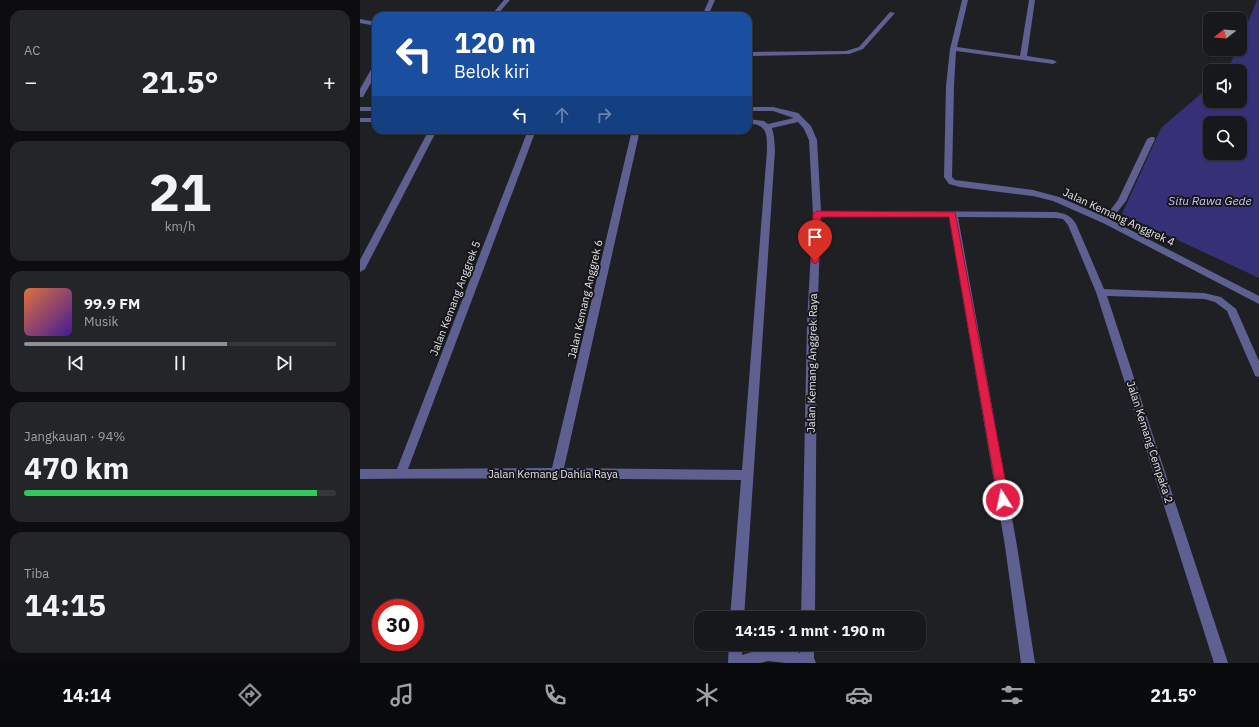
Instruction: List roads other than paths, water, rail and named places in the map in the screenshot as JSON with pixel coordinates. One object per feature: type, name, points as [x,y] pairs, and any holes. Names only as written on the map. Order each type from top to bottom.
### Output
[{"type":"street","points":[[497,12],[507,0]]},
{"type":"street","points":[[707,12],[712,0]]},
{"type":"street","name":"Jalan Kemang Anggrek 4","points":[[965,0],[953,49],[950,86],[948,177],[952,182],[1033,193],[1056,200],[1106,221],[1259,300]]},
{"type":"street","points":[[1023,58],[1032,0]]},
{"type":"street","points":[[752,54],[847,53],[855,51],[861,48],[892,12]]},
{"type":"street","points":[[360,21],[372,23]]},
{"type":"street","points":[[953,49],[1053,62]]},
{"type":"street","points":[[360,94],[372,74]]},
{"type":"street","points":[[360,109],[372,109]]},
{"type":"street","points":[[752,109],[783,111],[796,114],[800,119],[767,127]]},
{"type":"street","name":"Jalan Kemang Anggrek Raya","points":[[800,119],[808,128],[813,140],[817,214],[812,323],[808,611]]},
{"type":"street","points":[[360,120],[372,120]]},
{"type":"street","points":[[738,611],[771,150],[771,135],[767,127],[759,121],[752,120]]},
{"type":"street","points":[[360,268],[431,134]]},
{"type":"street","name":"Jalan Kemang Anggrek 5","points":[[400,475],[530,134]]},
{"type":"street","name":"Jalan Kemang Anggrek 6","points":[[557,473],[635,134]]},
{"type":"street","points":[[1106,221],[1122,201],[1151,139]]},
{"type":"street","points":[[817,214],[953,214],[1011,546],[1028,663]]},
{"type":"street","name":"Jalan Kemang Cempaka 2","points":[[953,214],[1056,215],[1066,217],[1072,224],[1101,292],[1221,663]]},
{"type":"street","points":[[1101,292],[1204,296],[1218,299],[1231,309],[1259,373]]},
{"type":"street","name":"Jalan Kemang Dahlia Raya","points":[[360,474],[400,475],[557,473],[747,475]]},
{"type":"street","points":[[736,651],[736,663],[768,654],[793,657],[808,662],[807,651]]},
{"type":"water","name":"Situ Rawa Gede","points":[[1257,0],[1259,0],[1259,278],[1122,214],[1161,128],[1203,92],[1203,108],[1247,108],[1247,64],[1230,64],[1234,56],[1247,56],[1247,25]]}]
